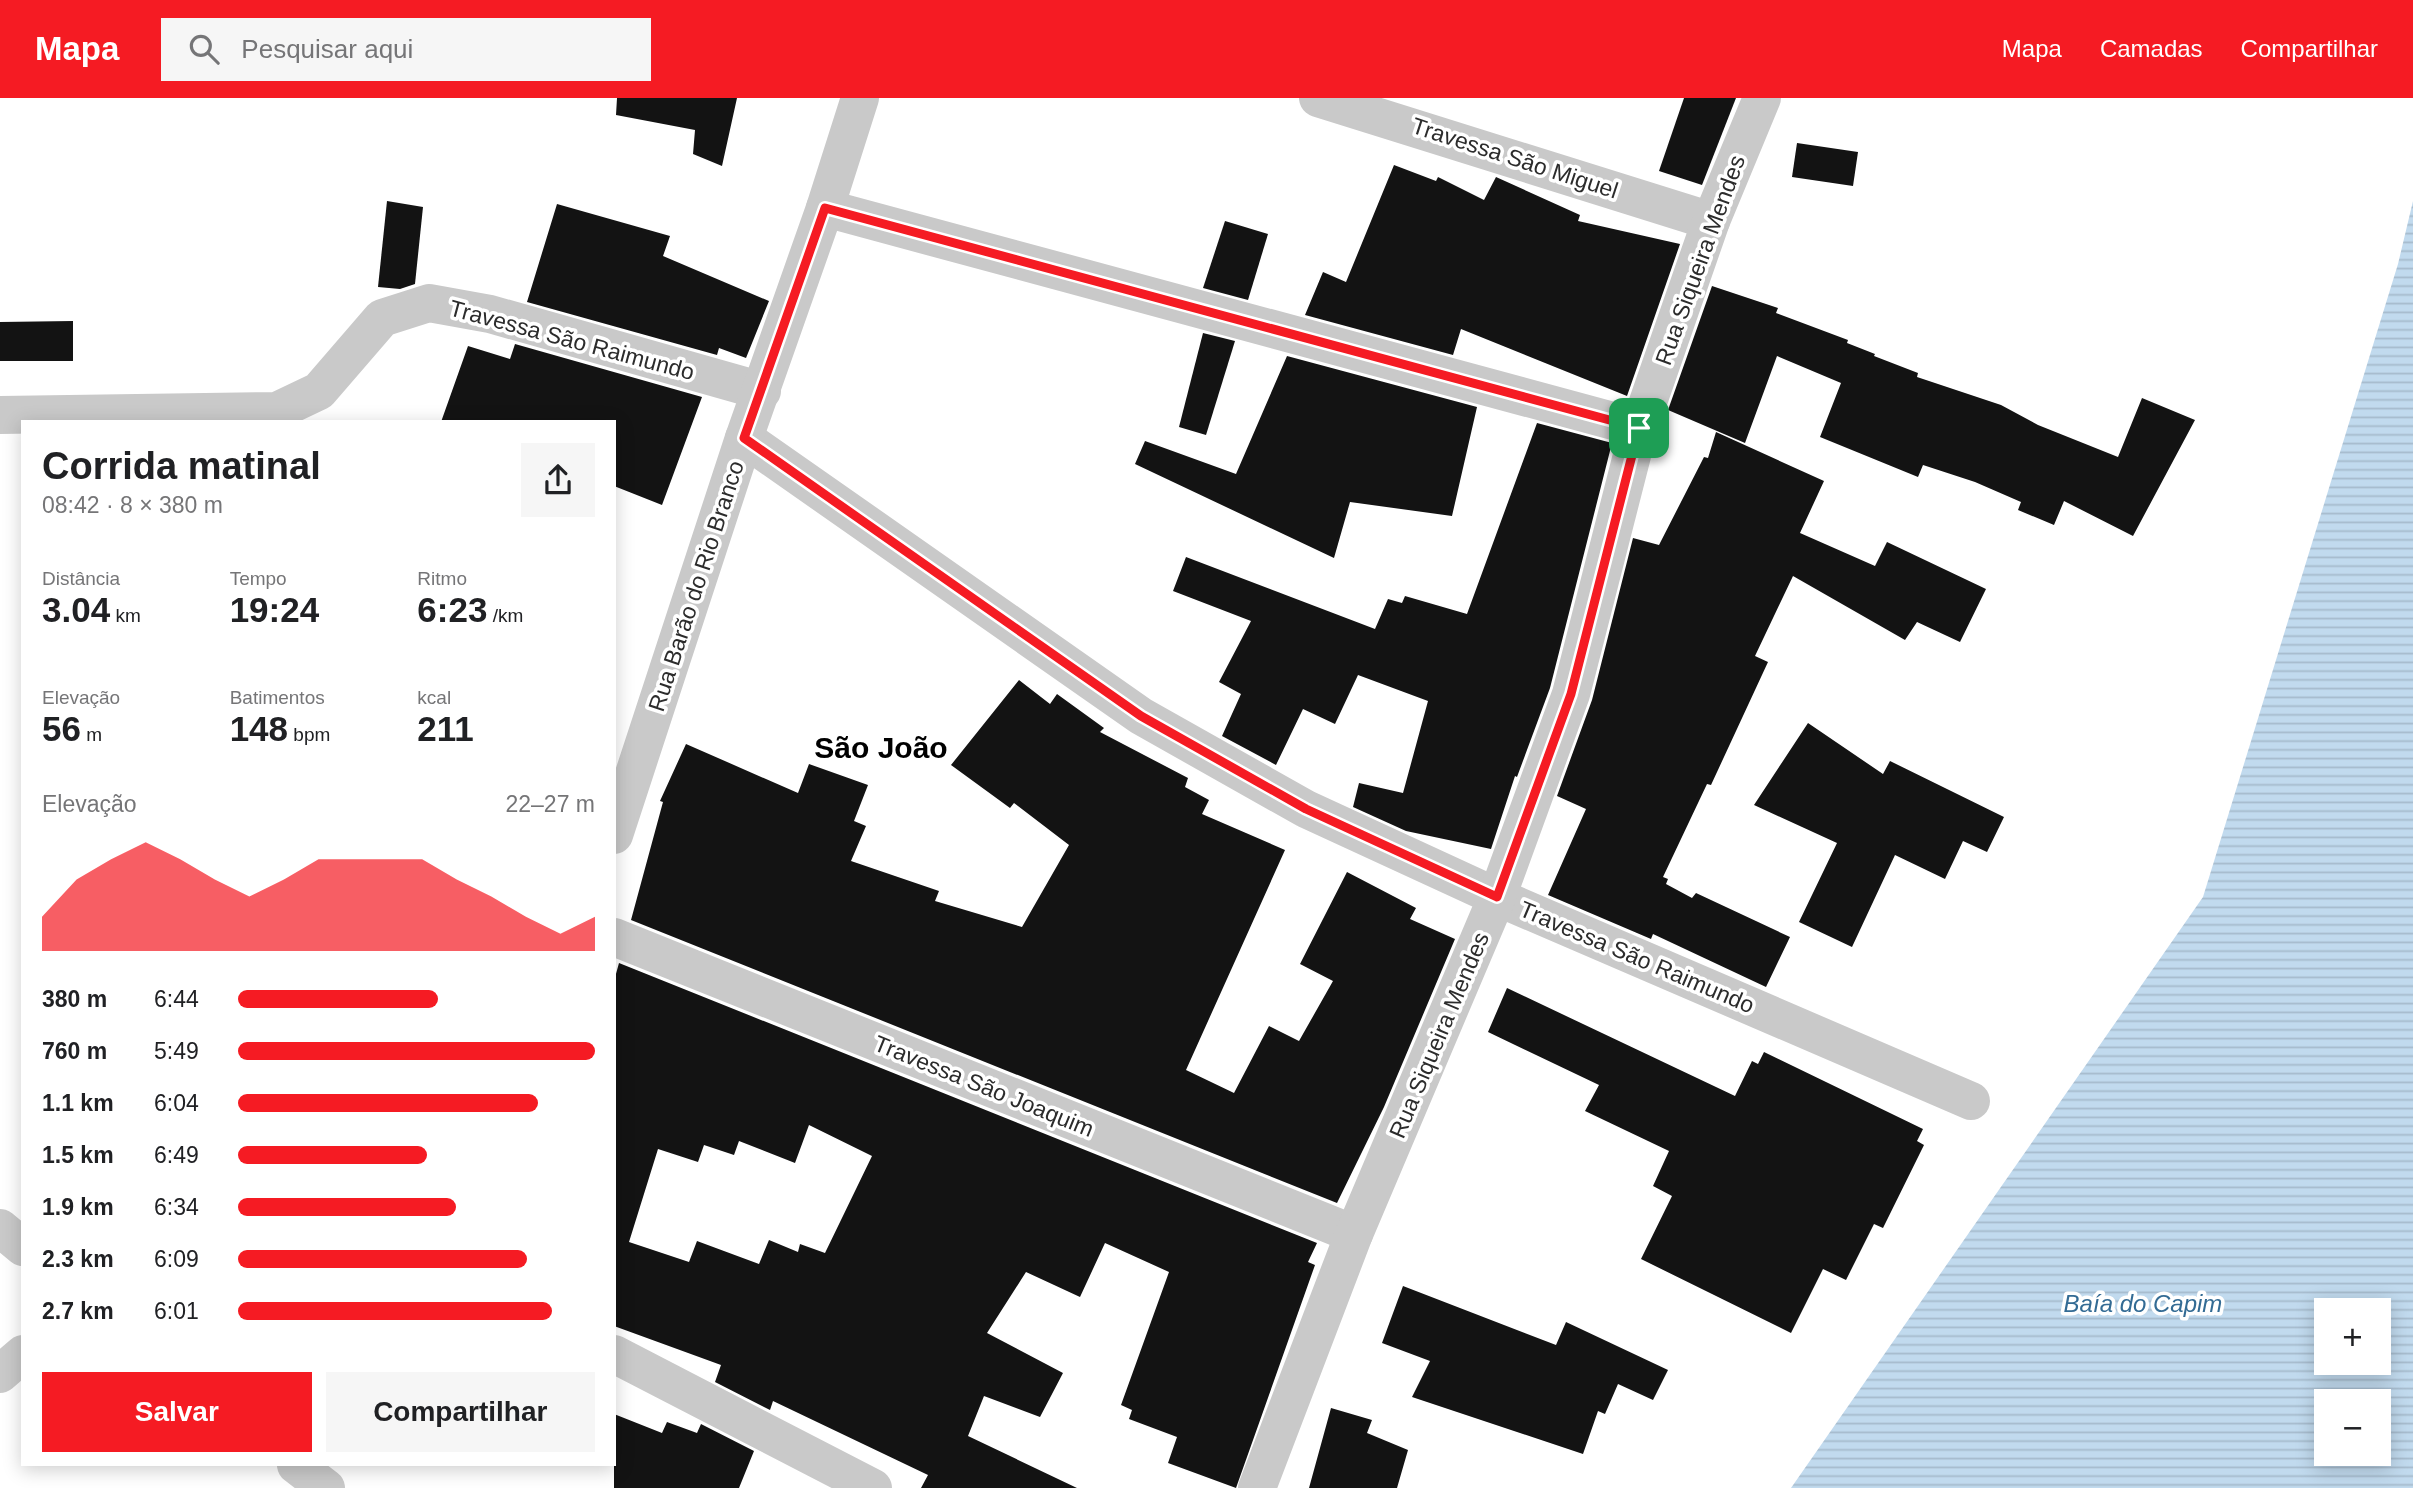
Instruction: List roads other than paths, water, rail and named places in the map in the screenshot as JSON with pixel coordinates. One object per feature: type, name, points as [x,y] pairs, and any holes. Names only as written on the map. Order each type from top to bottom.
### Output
[{"type":"street","name":"Rua Barão do Rio Branco","points":[[617,819],[860,98]]},
{"type":"street","name":"Travessa São Miguel","points":[[1318,98],[1711,221]]},
{"type":"street","name":"Rua Siqueira Mendes","points":[[1257,1488],[1354,1234],[1497,897],[1571,694],[1639,428],[1711,221],[1762,98]]},
{"type":"street","points":[[825,208],[1639,428]]},
{"type":"street","name":"Travessa São Raimundo","points":[[0,415],[277,411],[318,391],[383,318],[429,303],[490,314],[762,391]]},
{"type":"street","name":"Travessa São Raimundo","points":[[744,438],[1141,716],[1306,809],[1497,897],[1971,1101]]},
{"type":"street","name":"Travessa São Joaquim","points":[[616,938],[1354,1234]]},
{"type":"street","points":[[0,1228],[21,1245]]},
{"type":"street","points":[[616,1355],[873,1488]]},
{"type":"street","points":[[0,1374],[21,1356]]},
{"type":"water","name":"Baía do Capim","points":[[2413,201],[2413,1488],[1791,1488],[2203,897],[2398,264]]},
{"type":"district","name":"São João","points":[[881,748]]}]
